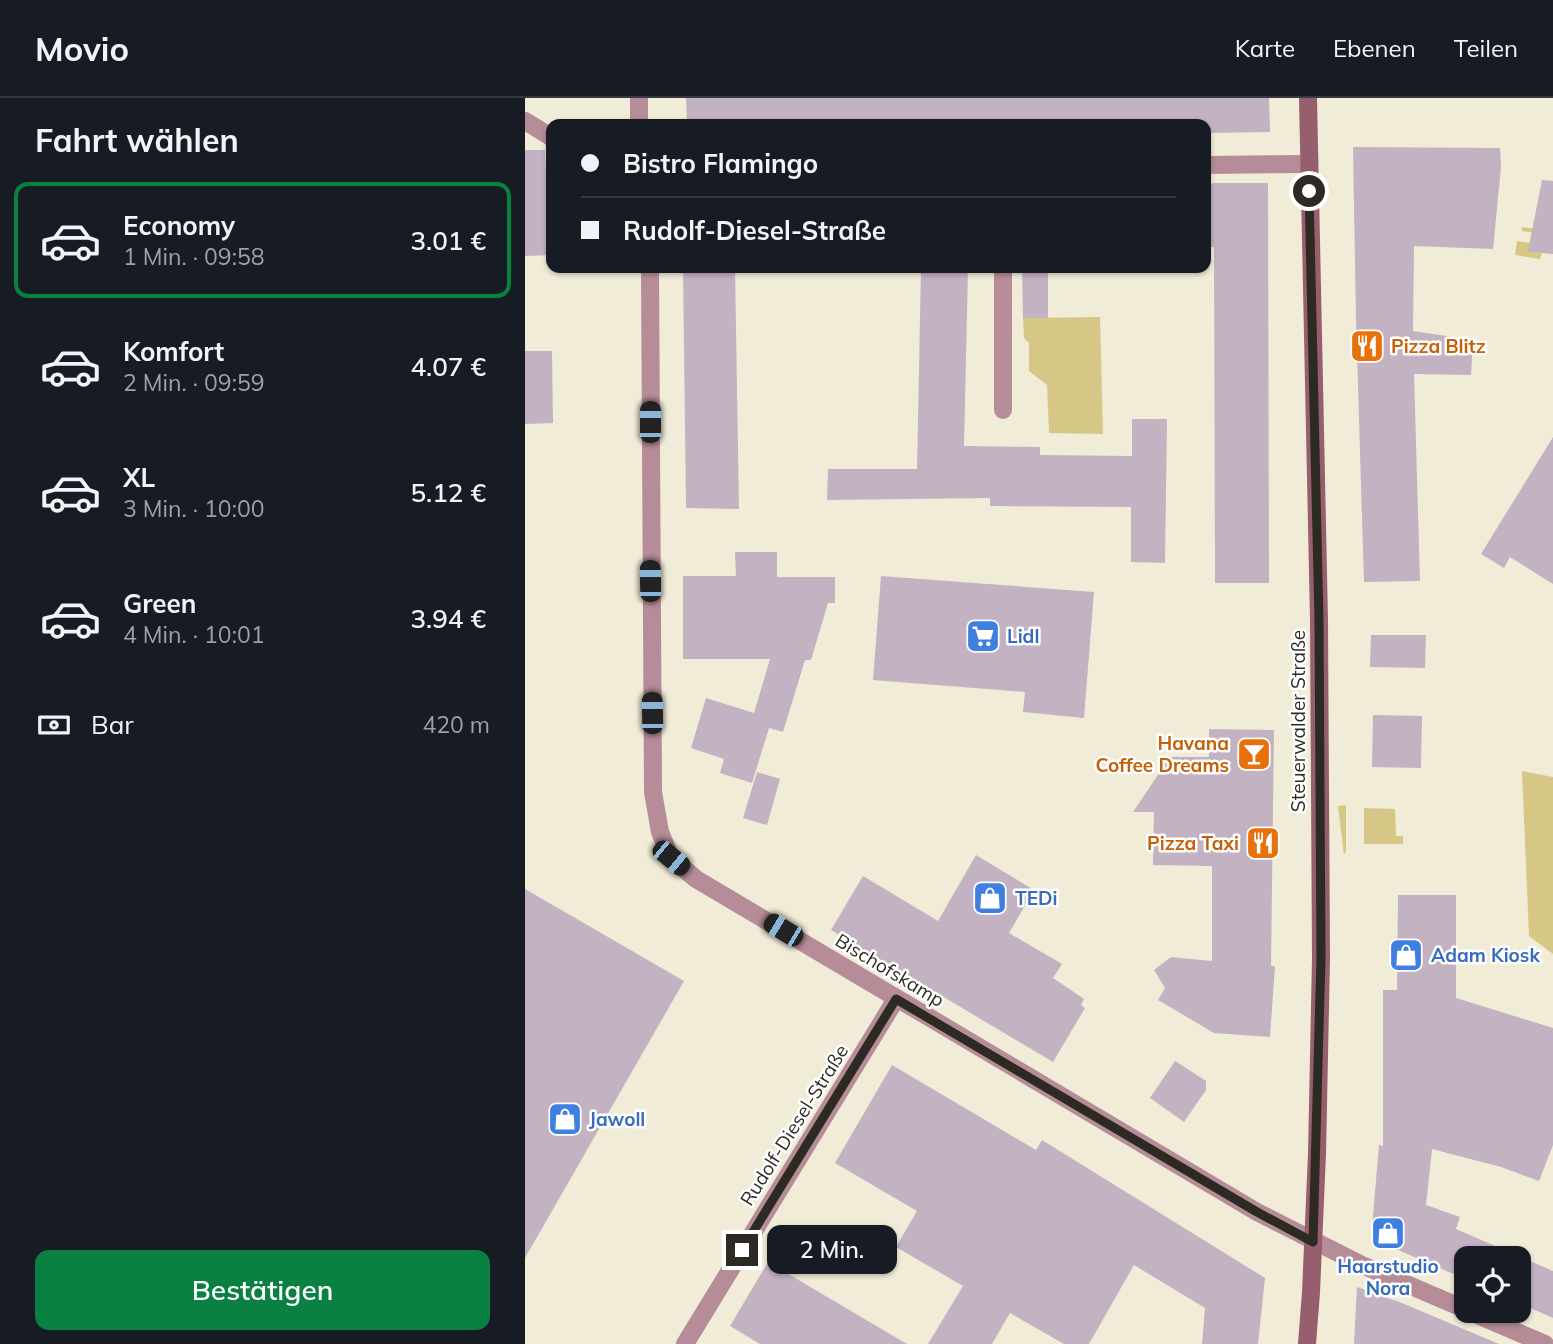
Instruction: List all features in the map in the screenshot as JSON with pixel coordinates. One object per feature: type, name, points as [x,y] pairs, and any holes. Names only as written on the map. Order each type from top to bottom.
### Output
[{"type":"street","points":[[639,98],[639,119]]},
{"type":"street","name":"Steuerwalder Straße","points":[[1307,1344],[1313,1242],[1321,958],[1319,620],[1308,98]]},
{"type":"street","points":[[525,121],[546,134]]},
{"type":"street","points":[[1211,165],[1308,164]]},
{"type":"street","name":"Bischofskamp","points":[[650,273],[653,792],[660,832],[671,858],[696,879],[1257,1212],[1313,1242],[1454,1304]]},
{"type":"street","points":[[1003,273],[1003,410]]},
{"type":"street","name":"Rudolf-Diesel-Straße","points":[[685,1344],[896,999]]},
{"type":"street","name":"Bischofskamp","points":[[1497,1323],[1545,1344]]},
{"type":"shaded area","points":[[1522,227],[1553,231],[1551,254],[1542,253],[1540,259],[1515,255],[1517,241],[1532,243],[1534,233],[1522,231]]},
{"type":"shaded area","points":[[1100,317],[1103,434],[1049,433],[1047,385],[1029,371],[1029,343],[1024,338],[1023,318]]},
{"type":"shaded area","points":[[1522,771],[1553,777],[1553,954],[1529,936]]},
{"type":"shaded area","points":[[1346,805],[1346,851],[1344,855],[1338,806]]},
{"type":"shaded area","points":[[1364,808],[1395,809],[1396,836],[1403,836],[1403,844],[1364,844]]},
{"type":"building","points":[[686,98],[1269,98],[1270,132],[1211,133],[1211,119],[687,119]]},
{"type":"building","points":[[1353,147],[1500,148],[1501,167],[1493,249],[1414,246],[1413,331],[1473,340],[1471,375],[1414,374],[1420,581],[1364,582]]},
{"type":"building","points":[[525,150],[545,150],[546,255],[525,256]]},
{"type":"building","points":[[1542,180],[1553,181],[1553,254],[1528,251]]},
{"type":"building","points":[[1268,183],[1269,583],[1215,583],[1214,247],[1211,247],[1211,184]]},
{"type":"building","points":[[683,273],[735,273],[739,509],[686,508]]},
{"type":"building","points":[[921,273],[968,273],[964,446],[1040,447],[1040,455],[1132,456],[1132,419],[1167,419],[1165,563],[1131,562],[1131,507],[990,506],[990,498],[827,500],[828,469],[917,469]]},
{"type":"building","points":[[1022,273],[1048,273],[1048,318],[1023,318]]},
{"type":"building","points":[[525,351],[552,351],[553,423],[525,424]]},
{"type":"building","points":[[1553,437],[1553,584],[1510,557],[1504,568],[1481,554]]},
{"type":"building","points":[[735,552],[777,552],[777,577],[835,577],[835,603],[828,603],[811,660],[805,660],[783,732],[769,728],[752,783],[720,773],[724,759],[691,748],[706,698],[754,713],[770,659],[683,659],[683,576],[736,576]]},
{"type":"building","name":"Lidl","points":[[881,576],[1094,592],[1084,718],[1023,712],[1025,692],[873,680]]},
{"type":"building","points":[[1371,635],[1426,635],[1425,668],[1370,667]]},
{"type":"building","points":[[1373,715],[1422,716],[1421,768],[1372,767]]},
{"type":"building","points":[[1209,729],[1274,730],[1271,966],[1275,966],[1270,1037],[1214,1033],[1158,1000],[1165,988],[1154,970],[1171,957],[1212,961],[1212,866],[1153,865],[1154,812],[1133,812],[1170,757],[1209,757]]},
{"type":"building","points":[[757,772],[780,779],[767,825],[743,818]]},
{"type":"building","points":[[976,855],[1034,890],[1009,933],[1062,964],[1053,978],[1084,999],[1081,1005],[1085,1008],[1053,1062],[831,930],[863,876],[938,921]]},
{"type":"building","name":"Jawoll","points":[[525,889],[684,981],[525,1258]]},
{"type":"building","points":[[1398,895],[1456,895],[1456,998],[1553,1028],[1553,1145],[1539,1181],[1501,1167],[1432,1149],[1426,1205],[1460,1217],[1456,1229],[1495,1246],[1454,1246],[1454,1274],[1380,1242],[1372,1227],[1379,1145],[1383,1146],[1383,990],[1397,990]]},
{"type":"building","points":[[1175,1061],[1206,1081],[1206,1090],[1184,1122],[1150,1098]]},
{"type":"building","points":[[892,1065],[1036,1150],[1042,1140],[1265,1278],[1258,1344],[1202,1344],[1205,1308],[1134,1265],[1089,1344],[1064,1344],[1010,1313],[992,1344],[928,1344],[963,1286],[896,1247],[917,1211],[835,1163]]},
{"type":"building","points":[[1531,1261],[1553,1271],[1553,1318],[1531,1308]]},
{"type":"building","points":[[768,1262],[907,1344],[760,1344],[730,1326]]},
{"type":"building","points":[[1357,1287],[1402,1303],[1499,1344],[1354,1344]]},
{"type":"place","name":"Pizza Blitz","points":[[1367,346]]},
{"type":"place","name":"Lidl","points":[[983,636]]},
{"type":"place","name":"Havana Coffee Dreams","points":[[1254,754]]},
{"type":"place","name":"Pizza Taxi","points":[[1263,843]]},
{"type":"place","name":"TEDi","points":[[990,898]]},
{"type":"place","name":"Adam Kiosk","points":[[1406,955]]},
{"type":"place","name":"Jawoll","points":[[565,1119]]},
{"type":"place","name":"Haarstudio Nora","points":[[1388,1233]]},
{"type":"route","points":[[742,1250],[896,999],[1257,1212],[1313,1242],[1321,958],[1319,620],[1309,191]]}]
